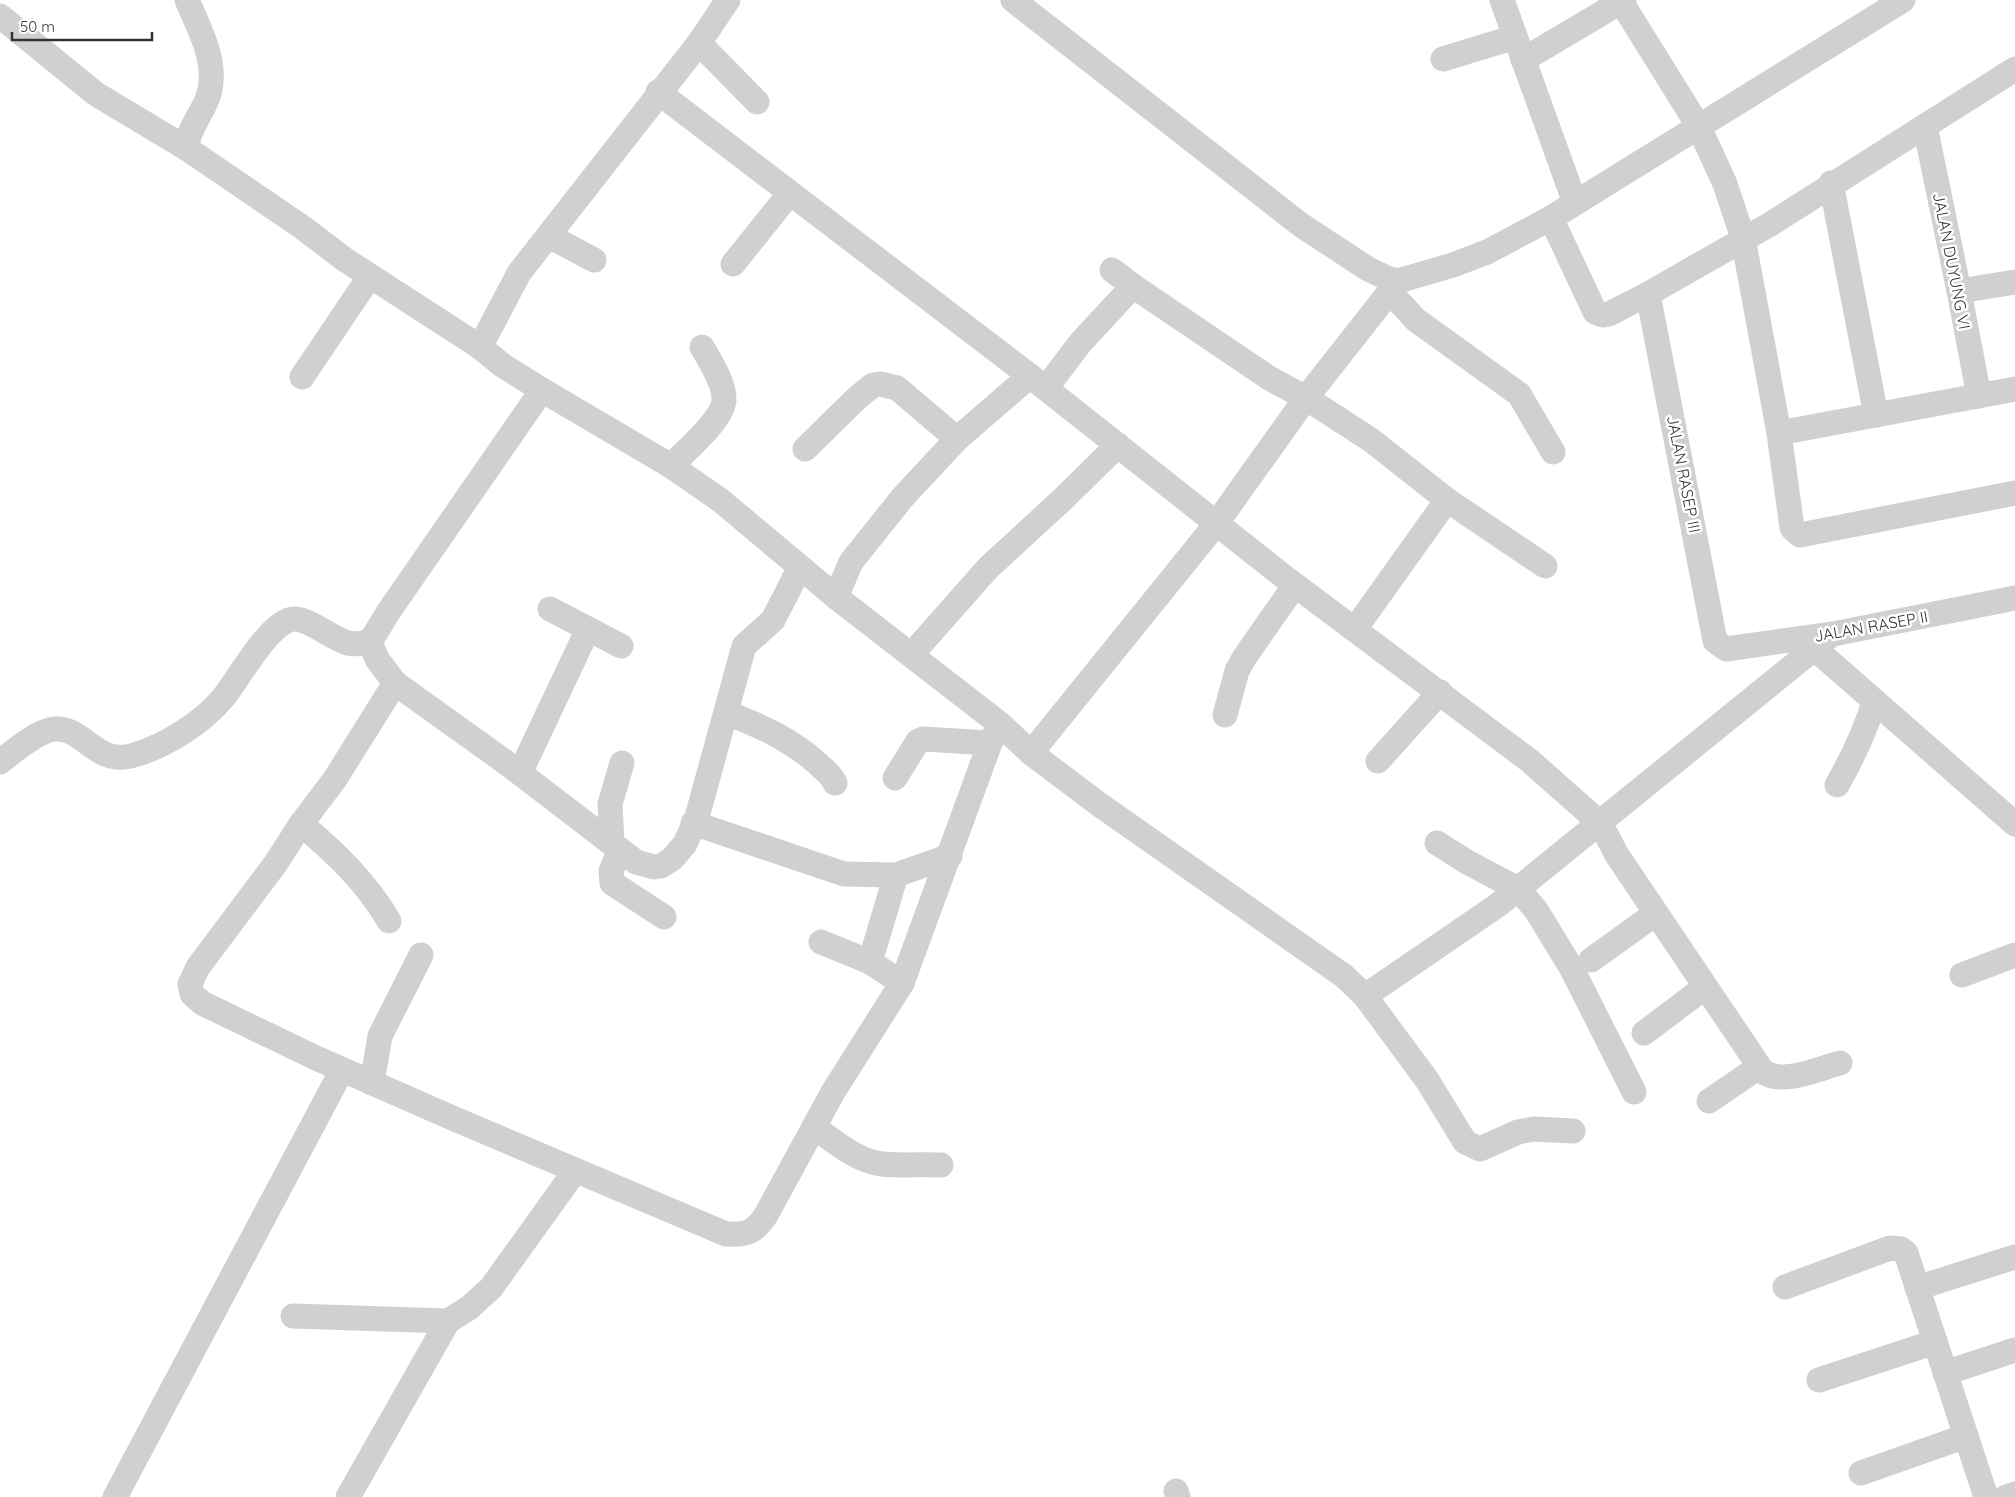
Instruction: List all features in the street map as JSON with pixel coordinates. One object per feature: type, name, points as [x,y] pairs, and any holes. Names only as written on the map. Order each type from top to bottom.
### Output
[{"type":"street","points":[[186,148],[190,131],[209,93],[211,80],[210,55],[187,0]]},
{"type":"street","points":[[480,347],[519,273],[658,92],[699,43],[728,0]]},
{"type":"street","points":[[1013,0],[1301,224],[1368,268],[1387,278],[1416,320],[1519,394],[1553,452]]},
{"type":"street","points":[[1502,0],[1575,203]]},
{"type":"street","points":[[1031,752],[1216,524],[1306,398],[1394,286],[1487,252],[1551,218],[1903,0]]},
{"type":"street","points":[[1443,59],[1519,49],[1622,1],[1699,127],[1725,184],[1743,238],[1779,434],[1792,528],[1800,535],[2015,493]]},
{"type":"street","points":[[0,16],[96,94],[186,148],[370,276],[480,347],[502,365],[671,466],[720,500],[836,597],[912,654],[995,734],[1031,752],[1100,805],[1344,976],[1365,996],[1427,1080],[1458,1133],[1472,1147],[1480,1149],[1518,1132],[1534,1129],[1573,1131]]},
{"type":"street","points":[[699,43],[757,102]]},
{"type":"street","points":[[1551,218],[1595,312],[1603,315],[1609,314],[1769,225],[1832,183],[2015,70]]},
{"type":"street","points":[[658,92],[1038,382],[1295,585],[1530,761],[1600,823],[1617,855],[1655,914],[1760,1068],[1770,1076],[1780,1077],[1840,1063]]},
{"type":"street","name":"JALAN DUYUNG VI","points":[[1925,126],[1979,396]]},
{"type":"street","points":[[1832,183],[1876,415]]},
{"type":"street","points":[[733,264],[790,194]]},
{"type":"street","points":[[549,236],[594,260]]},
{"type":"street","points":[[1112,270],[1269,378],[1306,398],[1371,440],[1447,500],[1545,566]]},
{"type":"street","points":[[302,377],[370,276]]},
{"type":"street","points":[[1959,291],[2015,282]]},
{"type":"street","points":[[836,597],[852,562],[871,534],[957,439],[1038,382],[1081,342],[1133,286]]},
{"type":"street","name":"JALAN RASEP III","points":[[1648,294],[1716,641],[1726,649]]},
{"type":"street","points":[[671,466],[716,418],[724,400],[718,375],[702,347]]},
{"type":"street","points":[[805,449],[857,398],[873,385],[880,384],[897,388],[957,439]]},
{"type":"street","points":[[1779,434],[2015,389]]},
{"type":"street","points":[[370,642],[389,611],[542,390]]},
{"type":"street","points":[[912,654],[988,568],[1118,445]]},
{"type":"street","points":[[1354,629],[1447,500]]},
{"type":"street","points":[[370,642],[376,659],[395,683],[520,773],[636,862],[654,867],[661,866],[672,860],[685,844],[693,824],[727,713],[744,646],[773,620],[800,567]]},
{"type":"street","points":[[1225,715],[1237,671],[1244,658],[1295,585]]},
{"type":"street","name":"JALAN RASEP II","points":[[1726,649],[1823,641],[2015,598]]},
{"type":"street","points":[[550,609],[621,646]]},
{"type":"street","points":[[0,762],[30,740],[54,729],[70,732],[93,749],[110,757],[130,756],[158,744],[186,730],[222,699],[266,638],[288,620],[298,619],[346,643],[370,642]]},
{"type":"street","points":[[520,773],[588,629]]},
{"type":"street","points":[[1365,996],[1518,889],[1823,641],[1874,702],[2015,824]]},
{"type":"street","points":[[395,683],[335,779],[301,824],[276,863],[198,967],[190,984],[192,994],[202,1003],[342,1070],[726,1234],[742,1234],[758,1229],[855,1054],[902,983],[995,734]]},
{"type":"street","points":[[1378,760],[1440,692]]},
{"type":"street","points":[[1837,784],[1854,756],[1866,730],[1874,702]]},
{"type":"street","points":[[727,713],[779,734],[800,748],[826,771],[835,783]]},
{"type":"street","points":[[895,778],[914,747],[922,739],[995,734]]},
{"type":"street","points":[[622,762],[610,804],[616,846],[611,871],[612,883],[664,917]]},
{"type":"street","points":[[301,824],[342,859],[366,886],[389,921]]},
{"type":"street","points":[[693,824],[844,874],[896,875],[950,856]]},
{"type":"street","points":[[1437,843],[1466,862],[1518,889],[1536,910],[1572,969],[1634,1092]]},
{"type":"street","points":[[870,962],[896,875]]},
{"type":"street","points":[[1591,960],[1655,914]]},
{"type":"street","points":[[821,942],[870,962],[902,983]]},
{"type":"street","points":[[372,1083],[380,1036],[421,955]]},
{"type":"street","points":[[1962,975],[2015,955]]},
{"type":"street","points":[[1644,1033],[1705,987]]},
{"type":"street","points":[[1709,1101],[1760,1068]]},
{"type":"street","points":[[115,1497],[342,1070]]},
{"type":"street","points":[[814,1127],[846,1150],[881,1164],[941,1164]]},
{"type":"street","points":[[348,1497],[448,1321],[469,1308],[491,1288],[575,1171]]},
{"type":"street","points":[[1785,1287],[1890,1248],[1901,1249],[1906,1253],[1986,1497]]},
{"type":"street","points":[[1917,1288],[2015,1257]]},
{"type":"street","points":[[293,1316],[448,1321]]},
{"type":"street","points":[[1819,1380],[1935,1342]]},
{"type":"street","points":[[1945,1373],[2015,1350]]},
{"type":"street","points":[[1861,1472],[1966,1436]]},
{"type":"street","points":[[2006,1497],[2015,1494]]}]
